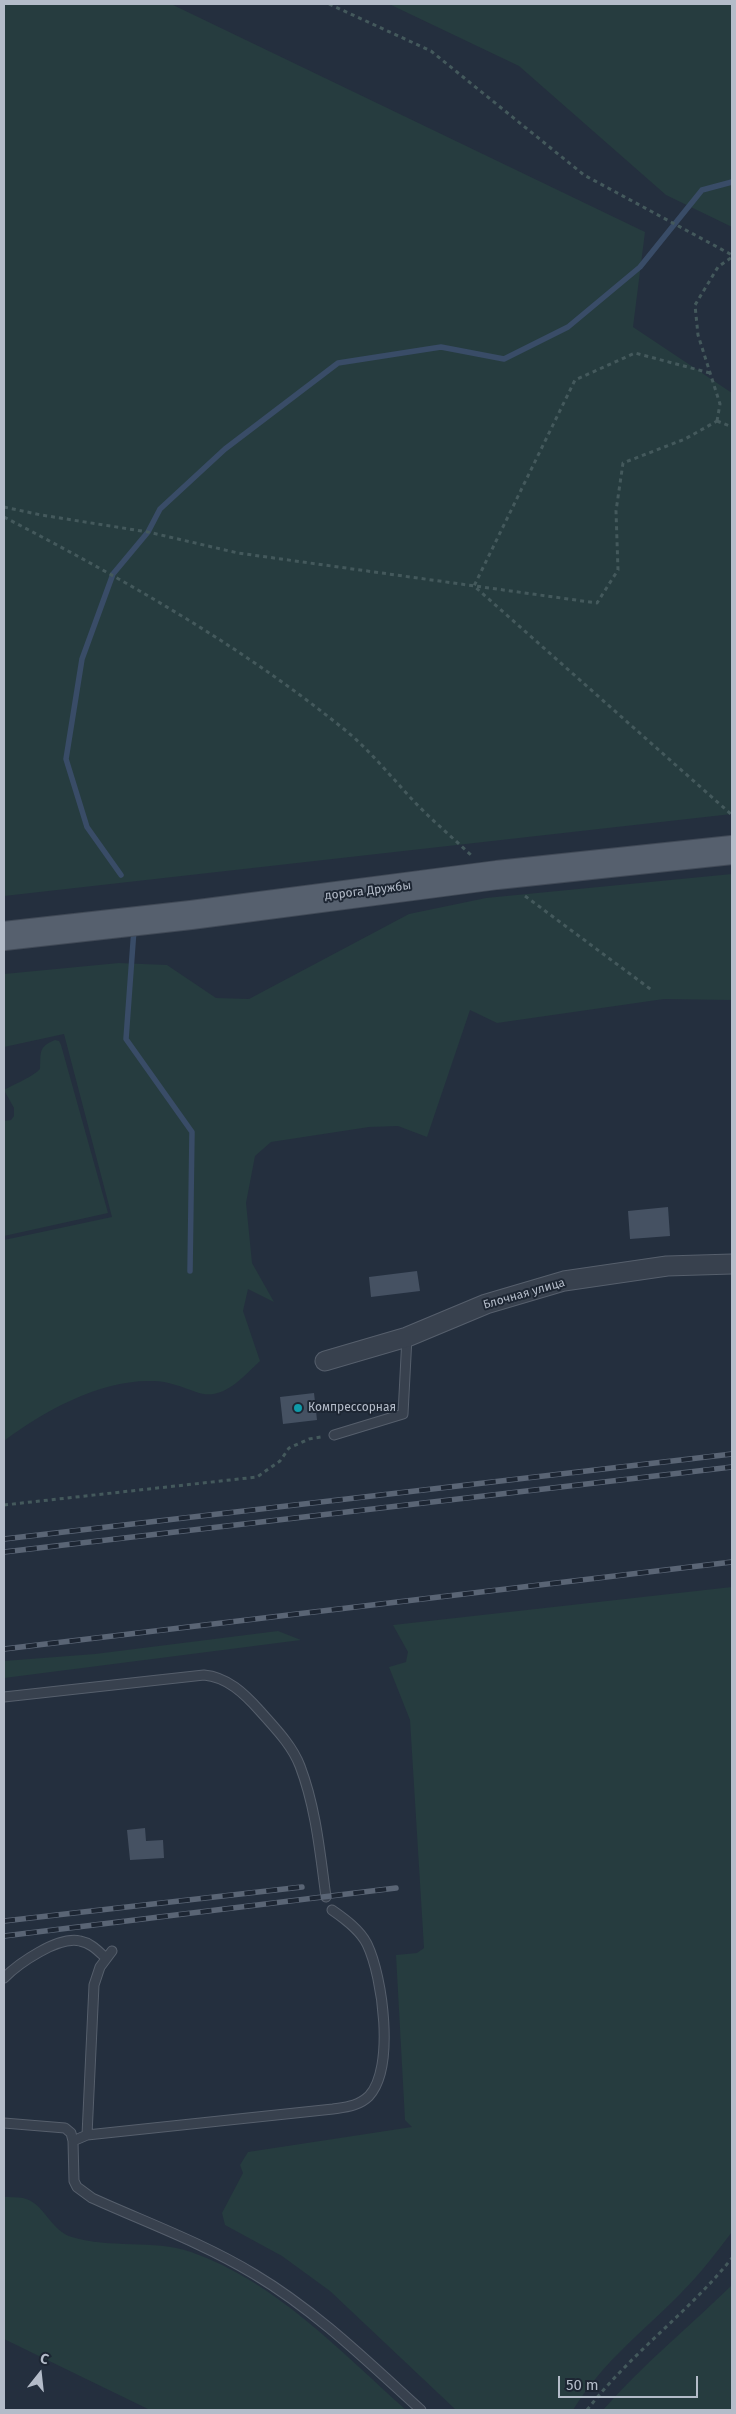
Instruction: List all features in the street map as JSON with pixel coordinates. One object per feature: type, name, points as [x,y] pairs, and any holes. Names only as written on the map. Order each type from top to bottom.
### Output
[{"type":"main road","name":"дорога Дружбы","points":[[4,936],[496,875],[732,850]]},
{"type":"street","name":"Блочная улица","points":[[325,1361],[407,1337],[486,1304],[564,1281],[667,1266],[732,1264]]},
{"type":"lane","points":[[334,1435],[403,1414],[407,1337]]},
{"type":"lane","points":[[4,1697],[204,1675],[227,1681],[254,1704],[278,1731],[300,1766],[311,1800],[326,1897]]},
{"type":"lane","points":[[73,2141],[87,2136],[334,2109],[360,2103],[368,2097],[380,2076],[384,2052],[385,2038],[377,1973],[367,1944],[342,1917],[332,1910]]},
{"type":"lane","points":[[4,1978],[27,1959],[64,1942],[80,1941],[109,1955],[94,1985],[87,2136]]},
{"type":"lane","points":[[4,2123],[66,2128],[71,2133],[73,2141],[74,2181],[83,2193],[254,2274],[320,2319],[421,2410]]},
{"type":"path","points":[[329,4],[431,51],[584,175],[732,256],[718,267],[695,305],[698,335],[720,404],[717,421]]},
{"type":"path","points":[[474,586],[575,380],[635,353],[710,373]]},
{"type":"path","points":[[717,421],[732,427]]},
{"type":"path","points":[[4,507],[41,515],[148,532],[238,553],[598,603],[618,570],[616,511],[623,463],[685,439],[717,421]]},
{"type":"path","points":[[4,517],[113,574],[271,674],[342,727],[385,767],[410,797],[475,858],[654,991]]},
{"type":"path","points":[[474,586],[732,815]]},
{"type":"path","points":[[4,1505],[256,1477],[280,1461],[289,1448],[309,1439],[334,1435]]},
{"type":"path","points":[[587,2410],[607,2384],[704,2290],[732,2258]]},
{"type":"green space","points":[[4,4],[171,4],[645,232],[633,327],[732,393],[732,814],[4,896]]},
{"type":"green space","points":[[389,4],[732,4],[732,227],[666,195],[519,66]]},
{"type":"green space","points":[[732,874],[732,1000],[664,999],[497,1023],[470,1010],[427,1137],[398,1126],[369,1127],[271,1142],[255,1156],[246,1203],[252,1263],[274,1302],[248,1289],[243,1311],[260,1361],[239,1381],[231,1387],[214,1394],[196,1392],[159,1381],[114,1385],[94,1391],[55,1408],[4,1441],[4,1240],[112,1217],[64,1034],[4,1047],[4,974],[119,963],[167,965],[216,998],[249,999],[409,914],[486,898]]},
{"type":"green space","points":[[55,1040],[59,1041],[61,1045],[108,1213],[4,1236],[4,1121],[11,1120],[14,1116],[14,1108],[4,1090],[37,1072],[40,1069],[41,1051],[46,1045]]},
{"type":"green space","points":[[732,1587],[732,2232],[688,2286],[597,2376],[573,2410],[456,2410],[330,2291],[282,2256],[225,2225],[222,2213],[243,2173],[240,2165],[248,2152],[412,2127],[405,2120],[396,1955],[417,1953],[424,1948],[410,1720],[389,1667],[406,1662],[408,1652],[393,1625]]},
{"type":"green space","points":[[278,1631],[301,1640],[4,1678],[4,1661],[95,1654]]},
{"type":"green space","points":[[4,2197],[23,2198],[31,2201],[37,2205],[58,2229],[72,2237],[101,2243],[176,2248],[222,2265],[279,2299],[306,2320],[406,2410],[150,2410],[4,2339]]},
{"type":"green space","points":[[732,2285],[732,2410],[603,2410],[618,2393]]},
{"type":"building","points":[[668,1207],[670,1236],[630,1239],[628,1211]]},
{"type":"building","points":[[417,1271],[420,1291],[371,1297],[369,1277]]},
{"type":"building","name":"Компрессорная","points":[[314,1393],[317,1420],[283,1424],[280,1397]]},
{"type":"building","points":[[145,1828],[146,1841],[163,1840],[164,1858],[130,1860],[127,1830]]},
{"type":"waterway","points":[[121,875],[87,827],[66,759],[82,659],[113,574],[148,532],[160,509],[225,449],[338,363],[441,347],[504,359],[568,327],[640,267],[702,190],[732,182]]},
{"type":"waterway","points":[[134,929],[126,1039],[192,1132],[190,1271]]},
{"type":"railway","points":[[4,1539],[732,1454]]},
{"type":"railway","points":[[4,1552],[732,1467]]},
{"type":"railway","points":[[4,1649],[732,1562]]},
{"type":"railway","points":[[4,1921],[302,1887]]},
{"type":"railway","points":[[4,1936],[396,1888]]},
{"type":"place","name":"Компрессорная","points":[[298,1408]]}]
